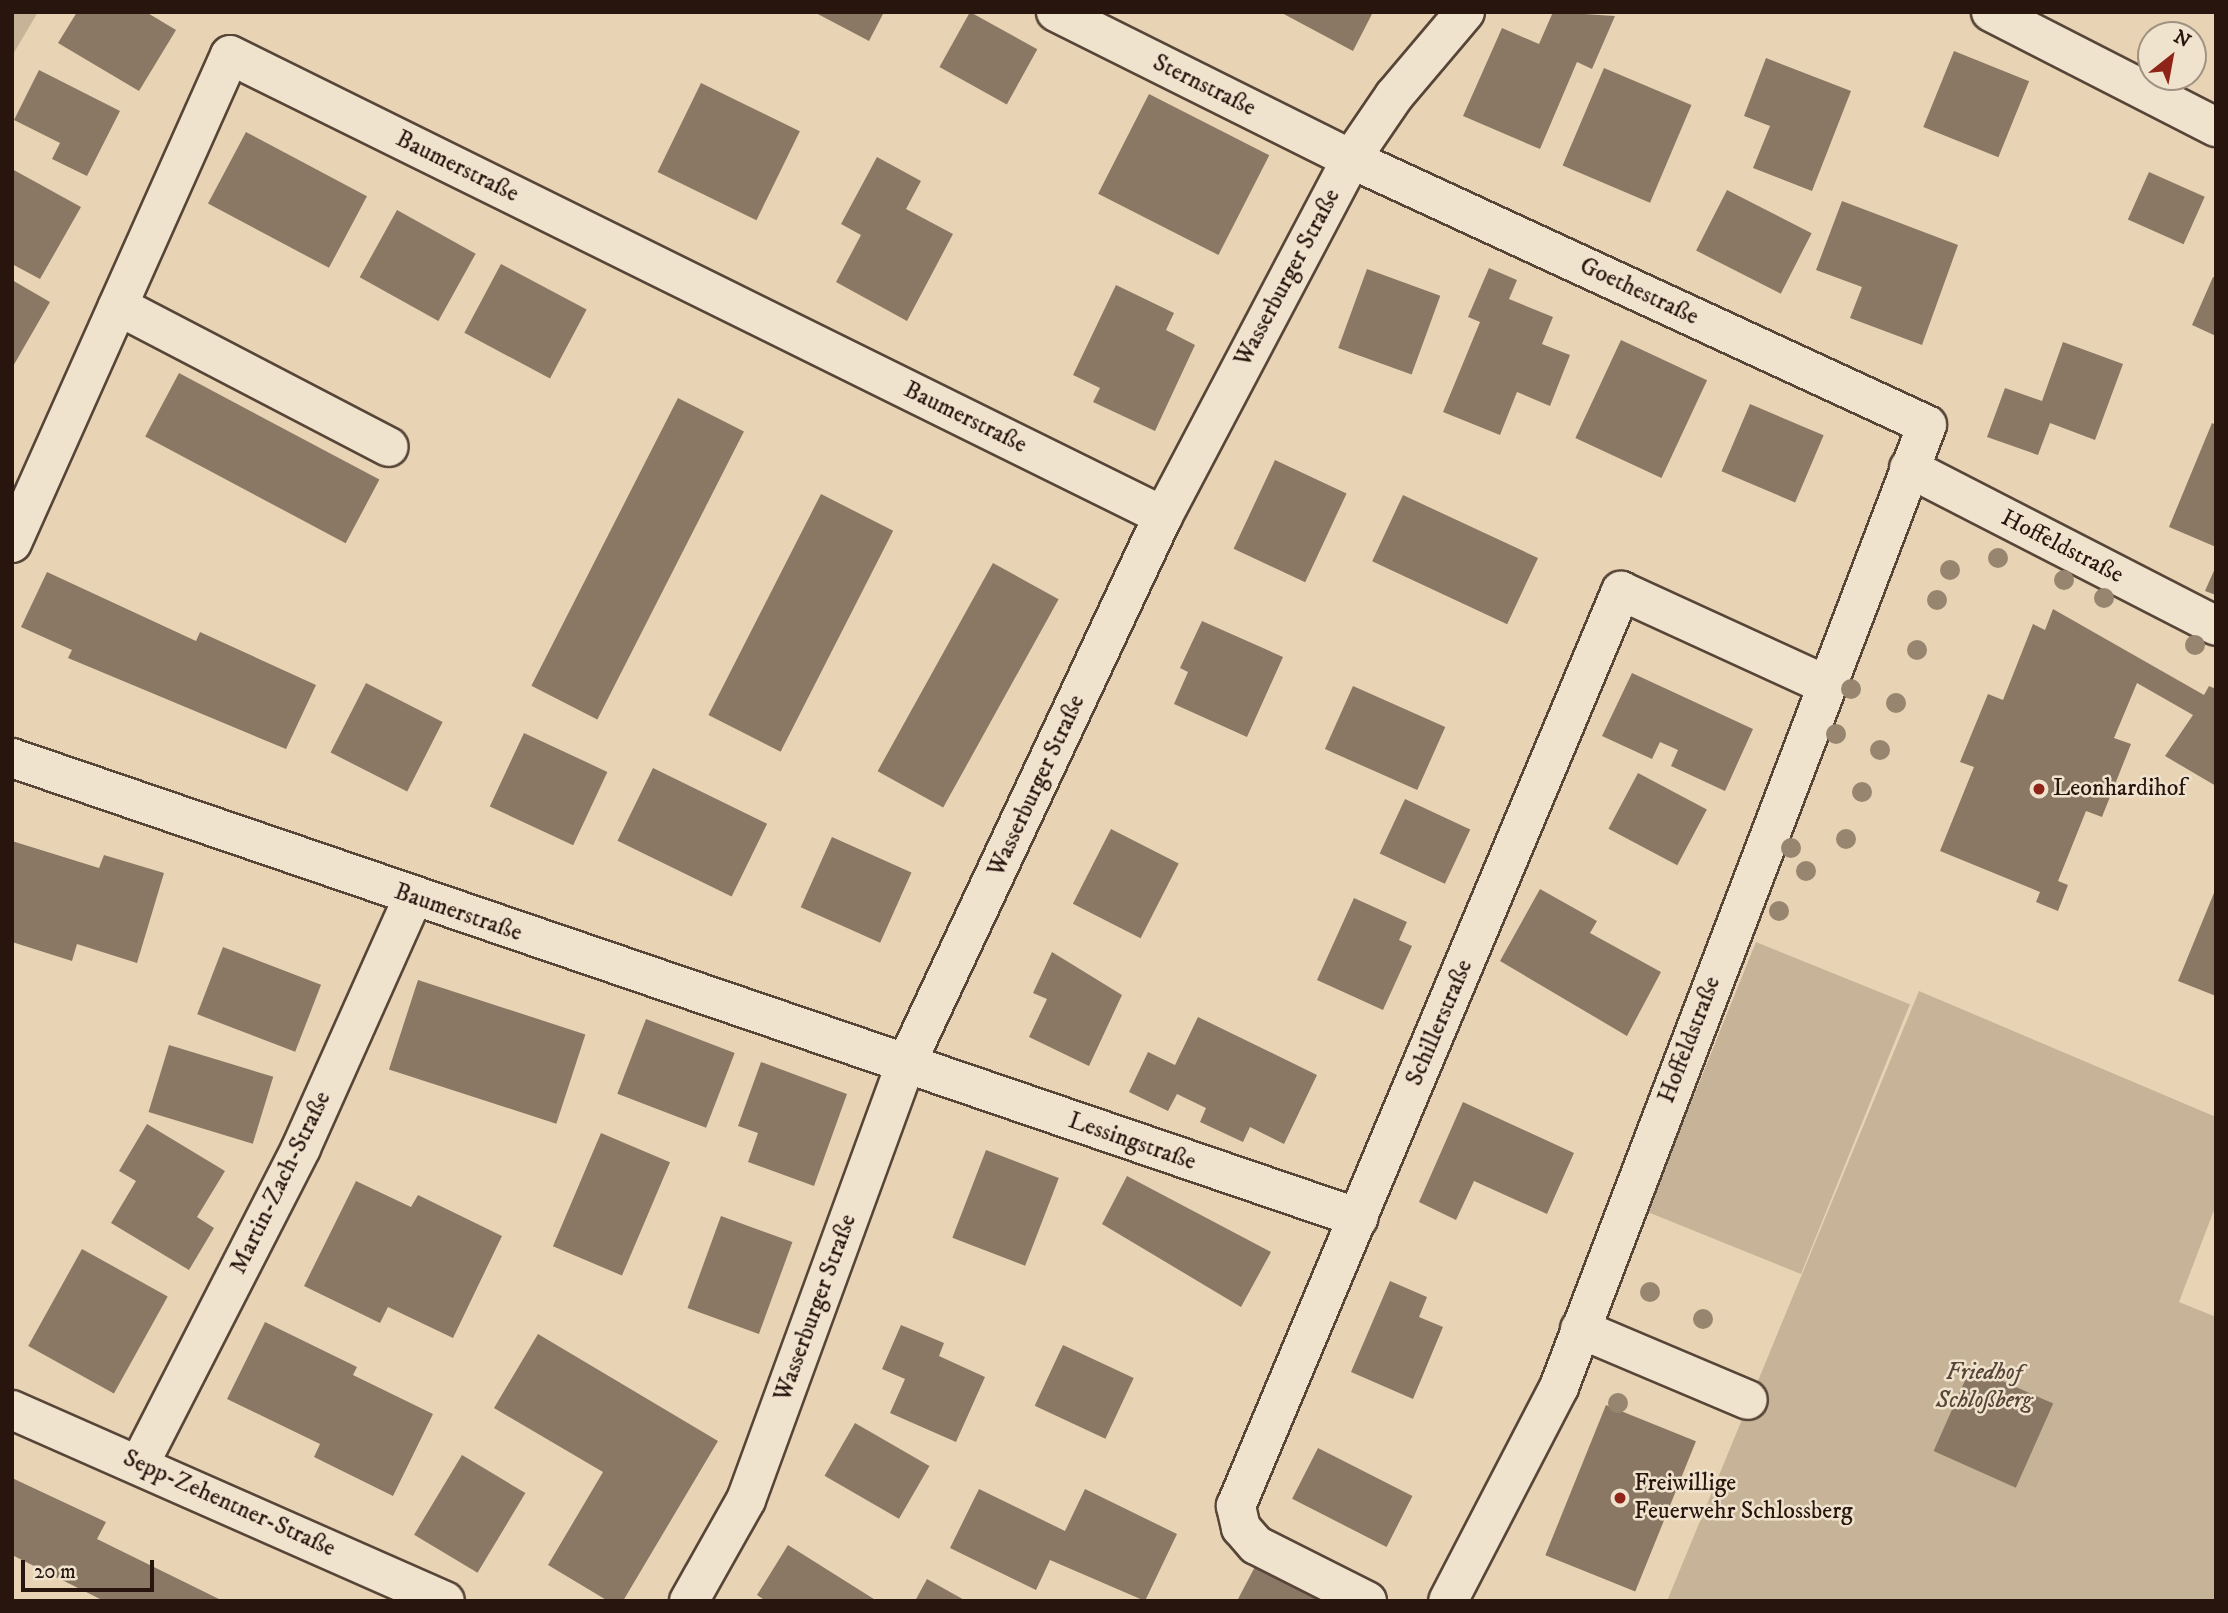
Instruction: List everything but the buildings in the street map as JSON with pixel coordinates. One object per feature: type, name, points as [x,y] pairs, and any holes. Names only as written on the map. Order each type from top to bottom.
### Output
[{"type":"street","name":"Sternstraße","points":[[1056,12],[1351,159]]},
{"type":"street","name":"Wasserburger Straße","points":[[689,1601],[746,1500],[905,1066],[1163,516],[1351,159],[1394,96],[1465,12]]},
{"type":"street","points":[[1991,12],[2216,127]]},
{"type":"street","name":"Baumerstraße","points":[[12,543],[230,55],[1163,516]]},
{"type":"street","name":"Goethestraße","points":[[1351,159],[1927,425]]},
{"type":"street","points":[[118,306],[389,447]]},
{"type":"street","name":"Hoffeldstraße","points":[[1448,1601],[1559,1387],[1927,425]]},
{"type":"street","name":"Hoffeldstraße","points":[[1909,468],[2216,626]]},
{"type":"street","name":"Schillerstraße","points":[[1367,1601],[1256,1545],[1241,1528],[1236,1506],[1621,591],[1826,685]]},
{"type":"street","name":"Baumerstraße","points":[[12,758],[905,1066]]},
{"type":"street","name":"Martin-Zach-Straße","points":[[140,1463],[301,1148],[413,898]]},
{"type":"street","name":"Lessingstraße","points":[[905,1066],[1359,1218]]},
{"type":"street","points":[[1580,1329],[1748,1400]]},
{"type":"street","name":"Sepp-Zehentner-Straße","points":[[12,1410],[140,1463],[445,1601]]},
{"type":"green space","points":[[12,12],[38,12],[12,56]]},
{"type":"green space","points":[[1756,942],[1910,1004],[1801,1274],[1647,1212]]},
{"type":"green space","name":"Friedhof Schloßberg","points":[[1919,991],[2216,1117],[2216,1205],[2179,1302],[2216,1317],[2216,1601],[1667,1601]]},
{"type":"place","name":"Leonhardihof","points":[[2039,789]]},
{"type":"place","name":"Freiwillige Feuerwehr Schlossberg","points":[[1620,1498]]}]
